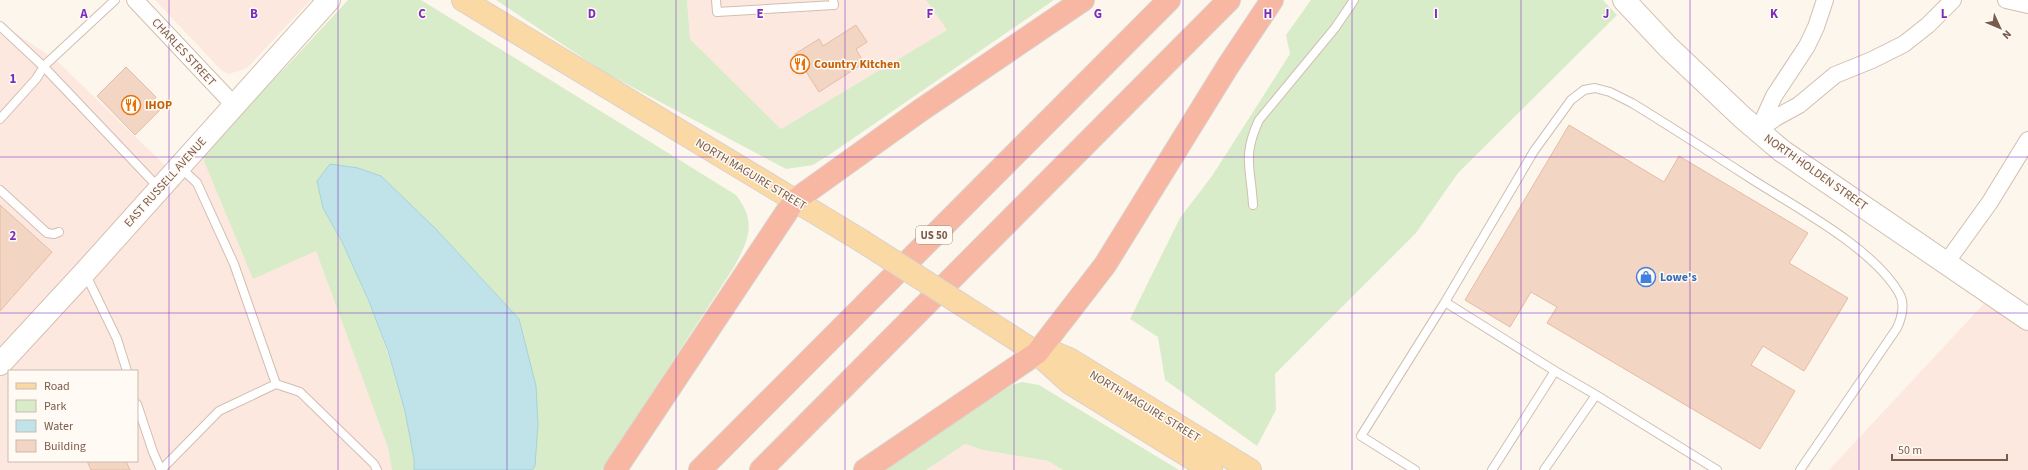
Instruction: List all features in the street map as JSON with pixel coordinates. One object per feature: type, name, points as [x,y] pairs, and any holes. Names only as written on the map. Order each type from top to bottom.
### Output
[{"type":"highway","points":[[615,470],[794,201],[921,110],[1083,0]]},
{"type":"highway","name":"US 50","points":[[700,470],[1168,0]]},
{"type":"highway","points":[[762,470],[1230,0]]},
{"type":"highway","points":[[865,470],[1037,353],[1104,265],[1228,66],[1272,0]]},
{"type":"main road","name":"EAST RUSSELL AVENUE","points":[[0,364],[85,272],[329,0]]},
{"type":"main road","name":"NORTH MAGUIRE STREET","points":[[463,0],[862,241],[1037,353],[1070,383],[1211,470]]},
{"type":"main road","name":"NORTH HOLDEN STREET","points":[[1624,0],[1668,46],[1742,117],[1782,150],[2028,319]]},
{"type":"main road","name":"NORTH MAGUIRE STREET","points":[[1037,353],[1057,354],[1069,359],[1250,470]]},
{"type":"street","name":"CHARLES STREET","points":[[135,0],[234,105]]},
{"type":"street","points":[[1758,130],[1774,96],[1807,46],[1825,0]]},
{"type":"street","points":[[1758,130],[1777,117],[1799,105],[1835,75],[1872,60],[1904,44],[1928,25],[1953,0]]},
{"type":"street","points":[[2006,0],[2028,5]]},
{"type":"street","points":[[1946,263],[1990,202],[2028,140]]},
{"type":"lane","points":[[0,119],[36,79],[44,67],[116,0]]},
{"type":"lane","points":[[716,0],[717,12],[834,5],[833,0]]},
{"type":"lane","points":[[1253,205],[1252,188],[1248,169],[1249,149],[1259,120],[1335,28],[1354,0]]},
{"type":"lane","points":[[0,26],[44,67],[159,188]]},
{"type":"lane","points":[[1415,470],[1361,436],[1445,302],[1534,151],[1571,100],[1584,90],[1595,88],[1610,92],[1632,103],[1823,223],[1863,252],[1892,282],[1900,294],[1902,317],[1897,328],[1800,470]]},
{"type":"lane","points":[[179,166],[197,183],[234,264],[276,384]]},
{"type":"lane","points":[[0,190],[47,232],[54,234],[59,232]]},
{"type":"lane","points":[[85,272],[117,339],[127,370]]},
{"type":"lane","points":[[1445,302],[1718,470]]},
{"type":"lane","points":[[1492,470],[1555,371]]},
{"type":"lane","points":[[138,407],[153,452],[161,470],[219,411],[276,384],[300,392],[374,464],[377,470]]},
{"type":"lane","points":[[1544,470],[1596,395]]},
{"type":"shaded area","points":[[155,0],[311,0],[247,68],[229,74],[222,71]]},
{"type":"shaded area","points":[[687,0],[926,0],[947,30],[781,129],[690,39]]},
{"type":"shaded area","points":[[0,23],[56,60],[173,173],[0,364]]},
{"type":"shaded area","points":[[205,148],[316,251],[388,448],[392,470],[0,470],[0,377]]},
{"type":"shaded area","points":[[1992,295],[2028,319],[2028,470],[1829,470]]},
{"type":"shaded area","points":[[965,444],[983,450],[1048,461],[1063,470],[926,470]]},
{"type":"green space","points":[[348,0],[421,0],[736,195],[743,205],[749,222],[747,239],[734,267],[602,470],[532,470],[535,466],[526,349],[519,319],[436,229],[404,198],[323,208],[357,274],[376,320],[392,366],[408,419],[412,439],[414,470],[392,470],[388,448],[316,251],[253,279],[204,161],[205,148],[287,66]]},
{"type":"green space","points":[[496,0],[687,0],[690,39],[781,129],[947,30],[926,0],[1054,0],[829,155],[813,165],[786,169],[604,72]]},
{"type":"green space","points":[[1311,0],[1603,0],[1617,15],[1458,173],[1416,233],[1275,374],[1276,410],[1257,446],[1165,380],[1158,337],[1130,319],[1180,218],[1212,176],[1290,54],[1286,35]]},
{"type":"green space","points":[[1022,382],[1039,385],[1179,470],[1063,470],[1048,461],[983,450],[965,444],[926,470],[880,470],[1012,385]]},
{"type":"water","points":[[330,164],[358,168],[381,176],[436,229],[519,319],[536,386],[538,424],[535,466],[532,470],[414,470],[414,459],[405,411],[388,351],[368,299],[342,242],[323,208],[317,181]]},
{"type":"building","points":[[856,25],[867,42],[856,49],[864,63],[819,92],[795,54],[819,39],[823,46]]},
{"type":"building","name":"IHOP","points":[[126,67],[156,97],[153,101],[161,109],[135,135],[97,96]]},
{"type":"building","name":"Lowe's","points":[[1569,125],[1664,182],[1679,156],[1808,233],[1789,263],[1848,298],[1804,371],[1763,346],[1751,365],[1795,391],[1760,449],[1547,323],[1557,307],[1531,292],[1510,327],[1465,300]]},
{"type":"building","points":[[0,205],[52,252],[0,311]]},
{"type":"building","points":[[87,462],[126,462],[130,470],[91,470]]},
{"type":"place","name":"Country Kitchen","points":[[800,64]]},
{"type":"place","name":"IHOP","points":[[131,105]]},
{"type":"place","name":"Lowe's","points":[[1646,277]]}]
